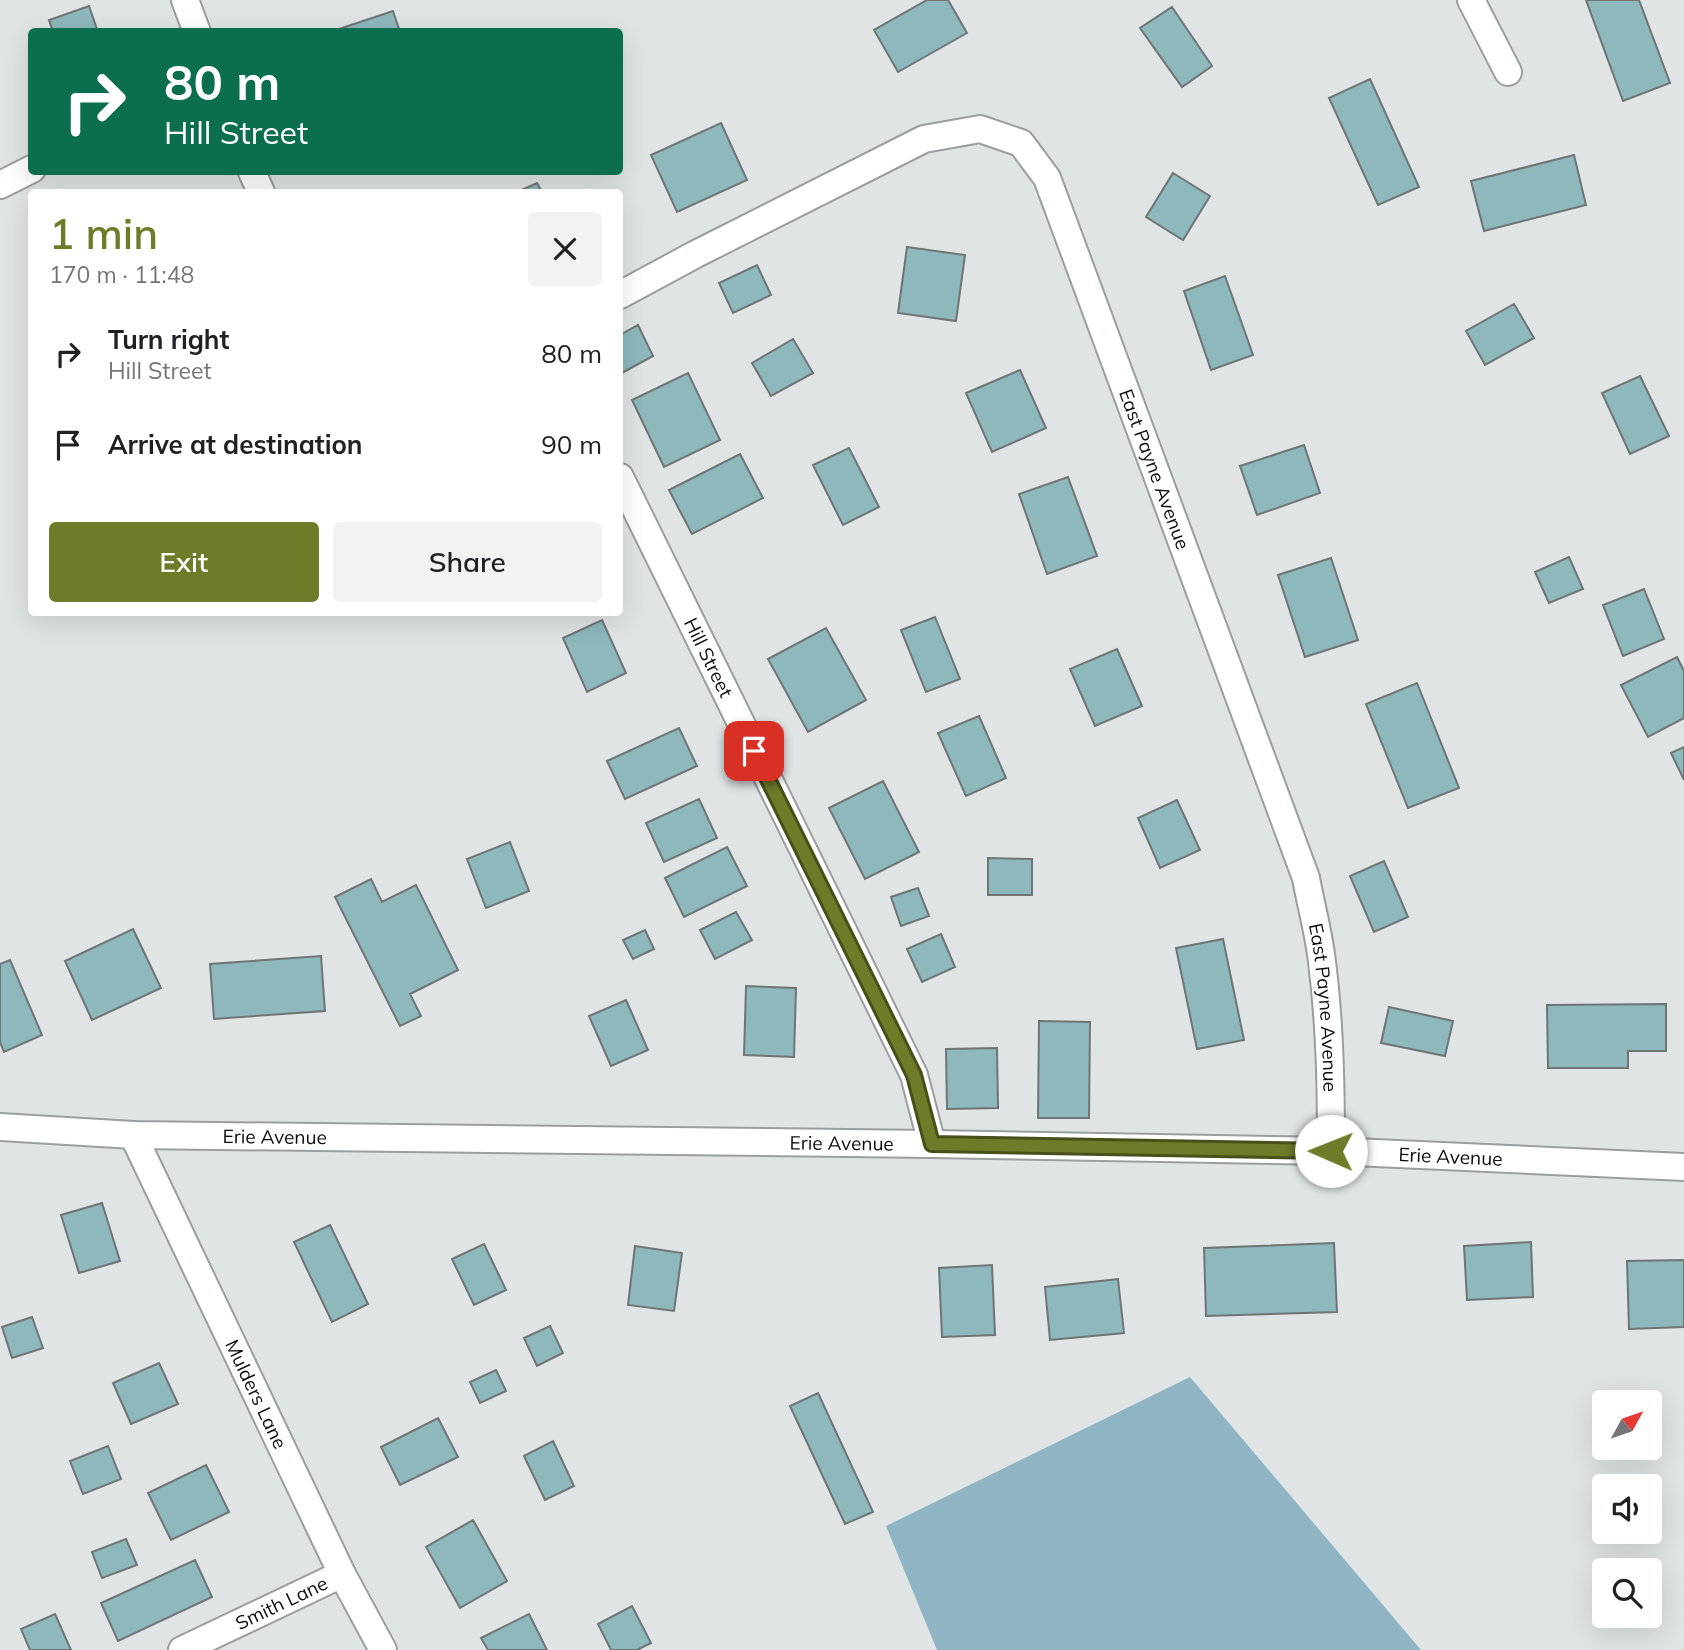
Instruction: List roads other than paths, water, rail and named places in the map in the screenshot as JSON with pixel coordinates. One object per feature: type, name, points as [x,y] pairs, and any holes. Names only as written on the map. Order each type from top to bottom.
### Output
[{"type":"street","points":[[185,0],[196,28]]},
{"type":"street","points":[[1471,0],[1507,72]]},
{"type":"street","name":"East Payne Avenue","points":[[623,293],[924,139],[980,129],[1021,143],[1047,178],[1306,878],[1325,986],[1331,1082],[1331,1151]]},
{"type":"street","points":[[0,184],[28,171]]},
{"type":"street","name":"Hill Street","points":[[623,483],[914,1075],[932,1144]]},
{"type":"street","name":"Erie Avenue","points":[[0,1127],[133,1135],[1331,1151],[1684,1167]]},
{"type":"street","name":"Mulders Lane","points":[[133,1135],[342,1574],[383,1650]]},
{"type":"street","name":"Smith Lane","points":[[182,1650],[342,1574]]}]
